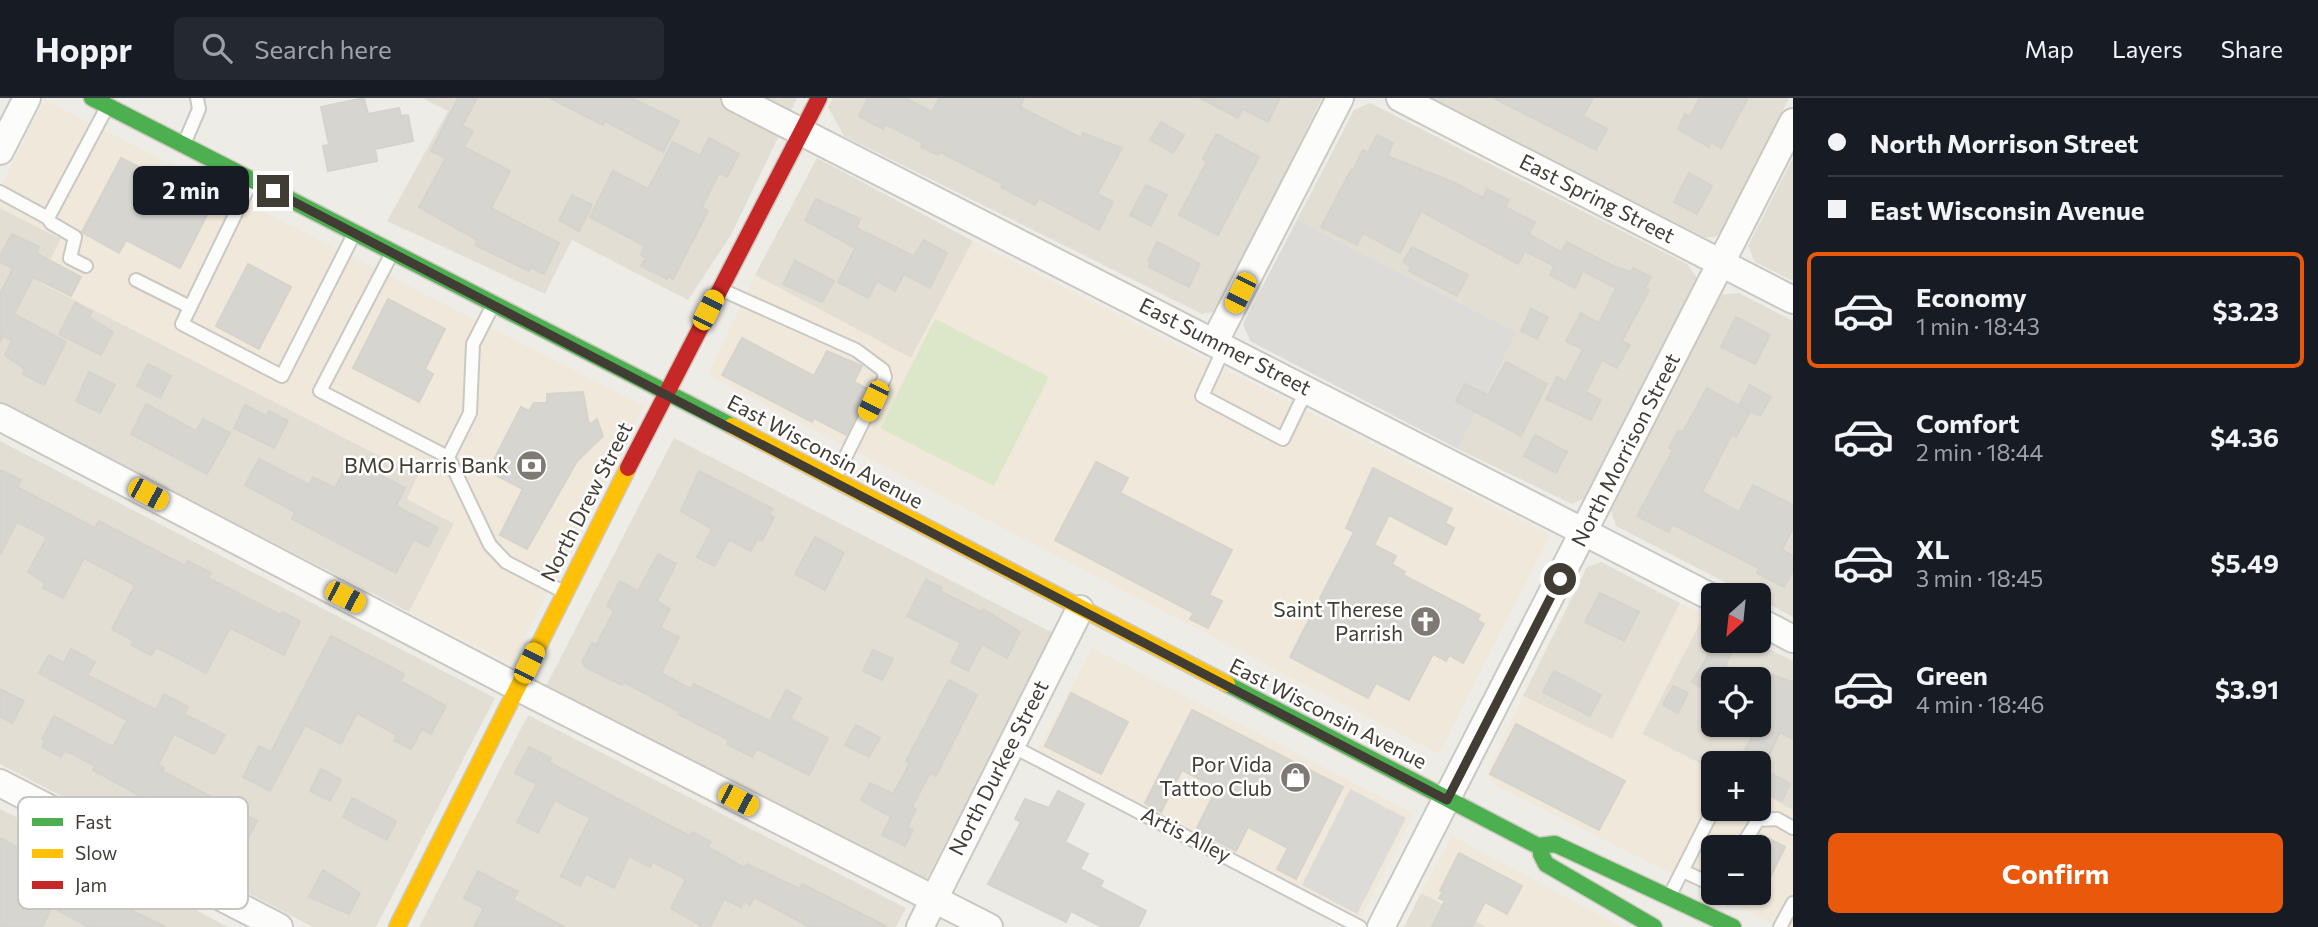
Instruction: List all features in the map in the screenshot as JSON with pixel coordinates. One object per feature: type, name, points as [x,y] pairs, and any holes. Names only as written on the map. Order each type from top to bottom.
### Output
[{"type":"main road","name":"North Drew Street","points":[[397,927],[719,288],[820,98]]},
{"type":"main road","name":"East Wisconsin Avenue","points":[[100,101],[834,479],[1447,800],[1538,846],[1555,844],[1660,914]]},
{"type":"main road","name":"East Wisconsin Avenue","points":[[1538,846],[1546,863],[1660,914],[1733,927]]},
{"type":"street","points":[[0,151],[27,98]]},
{"type":"street","name":"East Summer Street","points":[[735,98],[1307,388],[1701,592]]},
{"type":"street","points":[[1220,344],[1340,98]]},
{"type":"street","name":"East Spring Street","points":[[1400,98],[1793,300]]},
{"type":"street","name":"North Morrison Street","points":[[1381,927],[1793,122]]},
{"type":"street","points":[[0,417],[517,687],[989,927]]},
{"type":"street","name":"North Durkee Street","points":[[920,927],[1080,609]]},
{"type":"street","points":[[1771,627],[1793,639]]},
{"type":"street","points":[[0,783],[27,797]]},
{"type":"street","points":[[244,909],[279,927]]},
{"type":"lane","points":[[184,145],[199,109],[197,98]]},
{"type":"lane","points":[[48,218],[100,101]]},
{"type":"lane","points":[[252,180],[183,324],[282,376],[355,233]]},
{"type":"lane","points":[[0,192],[48,218],[51,223],[75,237],[70,258],[86,267]]},
{"type":"lane","points":[[393,252],[320,391],[448,457],[490,545],[506,562],[565,593]]},
{"type":"lane","points":[[136,279],[190,307]]},
{"type":"lane","points":[[719,288],[856,350],[883,370],[885,377],[834,479]]},
{"type":"lane","points":[[448,457],[470,413],[473,344],[494,304]]},
{"type":"lane","points":[[1220,344],[1202,396],[1283,439],[1307,388]]},
{"type":"lane","name":"Artis Alley","points":[[1010,745],[1360,927]]},
{"type":"lane","points":[[1771,816],[1793,828]]},
{"type":"lane","points":[[1749,835],[1758,820],[1777,819]]},
{"type":"lane","points":[[1660,914],[1708,821]]},
{"type":"lane","points":[[1683,871],[1701,879]]},
{"type":"lane","points":[[1780,927],[1793,903]]},
{"type":"shaded area","points":[[422,98],[797,98],[731,235],[688,300],[572,240],[545,294],[387,221],[448,111]]},
{"type":"shaded area","points":[[833,98],[1322,98],[1217,311],[1202,314],[844,136],[828,107]]},
{"type":"shaded area","points":[[1432,98],[1789,98],[1722,235],[1706,238]]},
{"type":"shaded area","points":[[45,100],[644,406],[511,664],[409,612],[454,524],[407,499],[418,475],[39,282],[61,239],[0,208],[0,188]]},
{"type":"shaded area","points":[[1370,103],[1687,264],[1697,278],[1587,497],[1572,504],[1458,449],[1517,332],[1297,220],[1354,110]]},
{"type":"shaded area","points":[[817,158],[973,241],[911,358],[755,275]]},
{"type":"shaded area","points":[[1793,158],[1793,281],[1755,262],[1748,246]]},
{"type":"shaded area","points":[[0,208],[61,239],[40,282],[419,476],[454,524],[409,612],[0,402]]},
{"type":"shaded area","points":[[1297,220],[1517,332],[1458,449],[1250,341],[1243,324]]},
{"type":"shaded area","points":[[973,241],[1550,535],[1439,754],[708,375],[755,275],[911,358]]},
{"type":"shaded area","points":[[1739,293],[1793,321],[1793,617],[1771,605],[1771,583],[1727,583],[1616,526],[1611,511],[1719,295]]},
{"type":"shaded area","points":[[674,438],[1053,633],[925,882],[546,686]]},
{"type":"shaded area","points":[[0,441],[495,698],[376,927],[313,927],[248,893],[248,797],[63,797],[0,764]]},
{"type":"shaded area","points":[[1601,562],[1680,603],[1612,739],[1523,696],[1587,567]]},
{"type":"shaded area","points":[[1680,603],[1701,614],[1701,621],[1642,734],[1701,764],[1701,821],[1771,821],[1771,798],[1793,810],[1793,927],[1780,927],[1736,905],[1771,905],[1771,835],[1701,835],[1701,888],[1496,786],[1487,773],[1523,696],[1612,739]]},
{"type":"shaded area","points":[[1701,621],[1701,653],[1771,653],[1771,650],[1793,661],[1793,810],[1771,798],[1771,751],[1701,751],[1701,764],[1642,734]]},
{"type":"shaded area","points":[[1092,648],[1414,814],[1361,919],[1038,750]]},
{"type":"shaded area","points":[[528,715],[906,908],[896,927],[419,927]]},
{"type":"shaded area","points":[[1350,789],[1406,818],[1357,914],[1302,885]]},
{"type":"shaded area","points":[[0,809],[18,818],[18,909],[193,909],[228,927],[0,927]]},
{"type":"shaded area","points":[[1452,836],[1622,927],[1487,927],[1421,893]]},
{"type":"shaded area","points":[[1421,893],[1487,927],[1404,927]]},
{"type":"green space","points":[[935,319],[1049,377],[994,486],[880,428]]},
{"type":"building","points":[[364,98],[368,114],[399,108],[401,116],[408,115],[413,141],[375,149],[377,161],[328,171],[323,146],[329,145],[321,107]]},
{"type":"building","points":[[458,98],[477,98],[462,126],[473,131],[464,147],[510,171],[491,208],[559,243],[544,274],[531,267],[529,271],[475,245],[477,240],[419,207],[446,158],[431,151]]},
{"type":"building","points":[[550,98],[631,98],[679,121],[663,152],[605,121],[603,125]]},
{"type":"building","points":[[868,98],[905,98],[932,112],[939,98],[1024,98],[1020,107],[1081,138],[1083,133],[1122,148],[1097,194],[1113,202],[1099,230],[1039,198],[1035,205],[1001,187],[1003,184],[940,152],[938,155],[921,147],[923,143],[885,124],[883,129],[859,116]]},
{"type":"building","points":[[1200,98],[1280,98],[1268,122],[1243,109],[1238,118]]},
{"type":"building","points":[[1494,98],[1593,98],[1583,116],[1607,129],[1596,150]]},
{"type":"building","points":[[1700,98],[1748,98],[1721,148],[1711,142],[1709,147],[1678,129],[1685,114],[1690,117]]},
{"type":"building","points":[[1161,122],[1184,135],[1173,153],[1150,140]]},
{"type":"building","points":[[1216,134],[1259,157],[1218,235],[1179,215],[1207,161],[1203,159]]},
{"type":"building","points":[[1377,135],[1393,143],[1387,156],[1455,183],[1483,198],[1487,189],[1509,200],[1505,207],[1535,222],[1529,234],[1561,252],[1567,242],[1613,266],[1631,272],[1633,268],[1651,277],[1645,288],[1649,290],[1622,341],[1630,345],[1617,368],[1602,360],[1586,392],[1601,400],[1591,420],[1546,399],[1557,377],[1566,382],[1583,349],[1566,341],[1581,313],[1599,323],[1616,288],[1583,271],[1575,288],[1550,275],[1554,266],[1525,251],[1518,264],[1421,211],[1400,253],[1363,233],[1357,245],[1321,227],[1363,150],[1368,153]]},
{"type":"building","points":[[709,138],[739,154],[727,177],[719,173],[702,207],[708,211],[673,279],[669,276],[667,279],[641,266],[646,258],[641,255],[645,246],[590,217],[613,171],[648,189],[673,142],[700,156]]},
{"type":"building","points":[[121,158],[212,205],[180,268],[126,240],[119,253],[82,232]]},
{"type":"building","points":[[1689,173],[1712,186],[1697,214],[1674,202]]},
{"type":"building","points":[[1146,185],[1167,195],[1151,226],[1130,215]]},
{"type":"building","points":[[572,195],[592,205],[579,231],[559,220]]},
{"type":"building","points":[[816,199],[860,219],[856,228],[914,256],[924,240],[947,253],[930,288],[904,274],[895,291],[877,281],[868,298],[838,282],[855,248],[805,220]]},
{"type":"building","points":[[12,234],[39,247],[36,253],[81,277],[71,296],[33,277],[14,314],[66,342],[44,385],[23,374],[25,369],[5,355],[12,341],[3,336],[0,342],[0,294],[13,268],[0,262],[0,256]]},
{"type":"building","points":[[1157,242],[1200,264],[1189,287],[1149,267],[1151,262],[1148,261]]},
{"type":"building","points":[[1412,247],[1468,275],[1457,296],[1409,271],[1411,267],[1403,262]]},
{"type":"building","points":[[795,261],[834,281],[822,302],[783,284]]},
{"type":"building","points":[[248,264],[291,287],[259,349],[216,326]]},
{"type":"building","points":[[388,299],[445,329],[425,369],[433,374],[419,402],[353,368]]},
{"type":"building","points":[[75,303],[92,312],[89,317],[113,332],[101,355],[59,334]]},
{"type":"building","points":[[1531,309],[1548,317],[1537,339],[1521,331]]},
{"type":"building","points":[[1736,317],[1770,335],[1755,364],[1721,347]]},
{"type":"building","points":[[742,338],[814,376],[827,351],[862,366],[854,382],[869,390],[846,435],[814,418],[812,422],[722,375]]},
{"type":"building","points":[[1506,362],[1547,384],[1521,436],[1456,401],[1465,384],[1488,395]]},
{"type":"building","points":[[148,364],[171,376],[160,398],[137,386]]},
{"type":"building","points":[[89,372],[115,385],[100,413],[76,401]]},
{"type":"building","points":[[1750,385],[1771,397],[1760,416],[1739,405]]},
{"type":"building","points":[[1707,388],[1750,412],[1736,437],[1732,434],[1702,492],[1739,512],[1753,485],[1793,505],[1793,528],[1782,550],[1793,556],[1793,571],[1784,587],[1757,573],[1759,568],[1672,524],[1669,532],[1637,516],[1673,450],[1669,448],[1678,431],[1683,432]]},
{"type":"building","name":"BMO Harris Bank","points":[[583,392],[589,425],[597,419],[603,436],[577,461],[527,549],[500,535],[523,489],[488,471],[521,407],[529,411],[534,403],[547,403],[547,394]]},
{"type":"building","points":[[146,404],[196,431],[203,419],[230,433],[207,474],[131,434]]},
{"type":"building","points":[[245,405],[266,416],[269,411],[288,421],[274,448],[234,428]]},
{"type":"building","points":[[1535,435],[1567,452],[1556,473],[1524,456]]},
{"type":"building","points":[[259,459],[309,485],[313,477],[335,488],[350,459],[405,488],[396,506],[438,528],[428,547],[414,539],[396,573],[292,519],[295,512],[245,485]]},
{"type":"building","points":[[1096,462],[1128,478],[1120,493],[1232,550],[1209,595],[1222,601],[1208,628],[1190,619],[1194,613],[1055,540]]},
{"type":"building","name":"Saint Therese Parrish","points":[[1373,468],[1452,509],[1445,523],[1454,528],[1446,545],[1389,515],[1374,545],[1396,556],[1392,564],[1405,572],[1403,575],[1480,615],[1477,620],[1484,624],[1463,663],[1449,655],[1446,661],[1433,654],[1409,700],[1376,683],[1368,698],[1290,657],[1354,532],[1346,528]]},
{"type":"building","points":[[0,470],[21,480],[17,487],[95,528],[99,521],[185,566],[188,561],[211,573],[208,578],[281,615],[282,612],[300,621],[284,655],[230,628],[206,673],[156,647],[151,655],[131,645],[134,641],[112,629],[135,585],[84,558],[63,598],[43,588],[45,583],[28,572],[47,537],[17,522],[0,555]]},
{"type":"building","points":[[699,471],[773,509],[769,515],[774,517],[762,541],[757,539],[751,551],[729,540],[714,566],[697,557],[712,529],[681,511]]},
{"type":"building","points":[[815,537],[844,553],[825,590],[795,574]]},
{"type":"building","points":[[658,554],[676,564],[657,601],[670,609],[660,628],[679,637],[661,673],[691,689],[694,684],[770,721],[786,690],[801,698],[790,719],[828,738],[809,775],[757,749],[752,757],[727,744],[729,740],[678,714],[680,712],[624,682],[622,685],[587,668],[582,662],[592,643],[596,645],[614,611],[607,606],[620,581],[638,591]]},
{"type":"building","points":[[926,580],[942,588],[940,591],[981,612],[983,609],[1020,632],[1007,658],[982,644],[968,671],[951,662],[961,643],[907,616]]},
{"type":"building","points":[[1600,593],[1639,612],[1624,641],[1585,622]]},
{"type":"building","points":[[331,636],[404,674],[400,681],[446,706],[431,734],[422,729],[411,749],[394,740],[397,735],[357,713],[341,744],[305,725],[270,791],[243,777],[259,746],[271,752]]},
{"type":"building","points":[[71,649],[95,662],[87,675],[156,710],[164,694],[188,707],[184,714],[225,735],[214,754],[174,734],[158,765],[164,768],[162,771],[211,797],[143,797],[93,770],[95,766],[65,750],[61,757],[42,747],[45,740],[42,739],[54,716],[113,747],[127,720],[39,673],[49,655],[64,663]]},
{"type":"building","points":[[873,650],[893,659],[882,680],[863,671]]},
{"type":"building","points":[[1710,653],[1731,653],[1725,665],[1728,667],[1701,667]]},
{"type":"building","points":[[1701,667],[1701,687],[1692,682]]},
{"type":"building","points":[[1554,671],[1601,695],[1590,716],[1543,692]]},
{"type":"building","points":[[1771,675],[1793,682],[1793,739],[1780,732],[1771,751],[1744,751],[1752,737],[1771,737]]},
{"type":"building","points":[[949,680],[977,695],[936,776],[930,773],[912,807],[916,809],[907,827],[913,830],[905,846],[882,835],[891,817],[861,800],[870,783],[893,794],[910,763],[906,761]]},
{"type":"building","points":[[1673,686],[1688,693],[1678,713],[1663,705]]},
{"type":"building","points":[[0,689],[24,701],[12,723],[0,716]]},
{"type":"building","points":[[1071,693],[1128,722],[1101,774],[1045,746]]},
{"type":"building","points":[[1192,710],[1343,787],[1296,879],[1277,869],[1288,848],[1248,827],[1236,851],[1196,830],[1217,788],[1182,770],[1161,812],[1145,803]]},
{"type":"building","points":[[1516,724],[1625,781],[1599,830],[1490,774]]},
{"type":"building","points":[[856,725],[880,738],[869,757],[845,745]]},
{"type":"building","points":[[529,747],[551,758],[549,762],[614,797],[690,836],[693,832],[711,842],[708,847],[745,868],[747,864],[800,889],[802,884],[888,927],[810,927],[754,897],[750,905],[744,901],[741,907],[724,899],[710,927],[703,927],[671,908],[686,879],[653,862],[650,867],[629,856],[614,888],[586,874],[580,886],[561,876],[590,818],[555,800],[538,833],[517,822],[537,784],[515,773]]},
{"type":"building","points":[[321,769],[341,780],[330,801],[310,791]]},
{"type":"building","points":[[1771,774],[1790,784],[1782,801],[1771,795]]},
{"type":"building","points":[[1058,791],[1084,804],[1065,842],[1088,854],[1080,869],[1103,881],[1100,887],[1146,911],[1138,927],[1102,927],[1071,911],[1066,922],[988,884],[1021,822],[1015,819],[1025,799],[1049,808]]},
{"type":"building","points":[[352,798],[396,821],[387,840],[343,817]]},
{"type":"building","points":[[248,816],[257,821],[248,838]]},
{"type":"building","points":[[0,838],[18,848],[18,909],[51,909],[42,927],[0,927]]},
{"type":"building","points":[[1771,840],[1785,847],[1771,876]]},
{"type":"building","points":[[1459,853],[1522,886],[1507,914],[1485,902],[1472,927],[1432,927],[1445,901],[1439,898],[1443,892],[1440,891]]},
{"type":"building","points":[[323,870],[360,893],[349,914],[309,897]]},
{"type":"building","points":[[478,871],[518,892],[513,900],[565,927],[474,927],[484,908],[464,898]]},
{"type":"building","points":[[56,909],[128,909],[166,927],[89,927]]},
{"type":"traffic: fast","points":[[92,98],[732,426]]},
{"type":"traffic: fast","points":[[1227,684],[1538,846],[1555,844],[1733,927]]},
{"type":"traffic: fast","points":[[1541,854],[1546,864],[1654,927]]},
{"type":"traffic: slow","points":[[732,426],[1227,684]]},
{"type":"traffic: slow","points":[[397,927],[628,468]]},
{"type":"traffic: jam","points":[[628,468],[819,98]]},
{"type":"place","name":"BMO Harris Bank","points":[[532,466]]},
{"type":"place","name":"Saint Therese Parrish","points":[[1426,622]]},
{"type":"place","name":"Por Vida Tattoo Club","points":[[1295,777]]},
{"type":"route","points":[[273,191],[834,479],[1447,800],[1560,579]]}]
